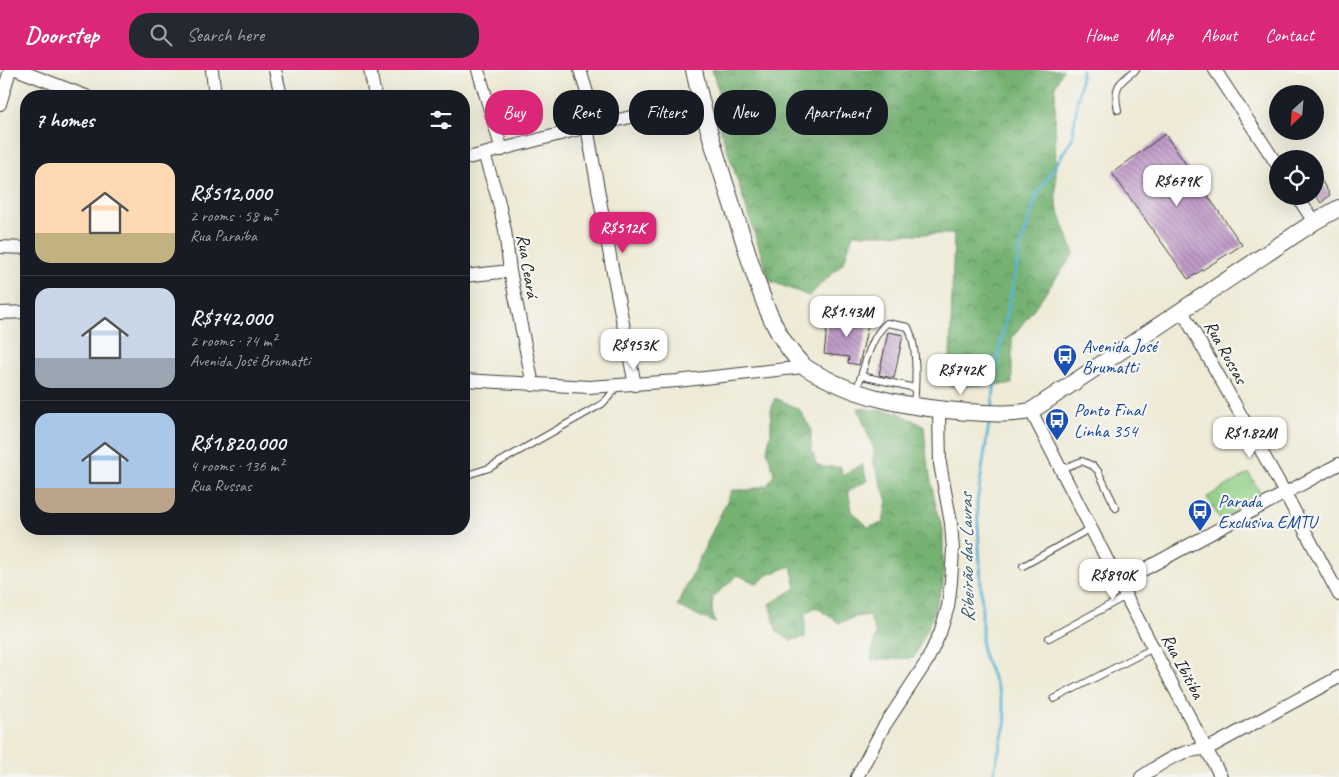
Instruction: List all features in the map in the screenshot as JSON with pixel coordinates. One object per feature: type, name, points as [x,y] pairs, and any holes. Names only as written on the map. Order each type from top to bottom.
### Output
[{"type":"main road","points":[[694,70],[699,90]]},
{"type":"main road","points":[[704,112],[713,146],[771,319],[784,344],[804,367],[830,381],[856,392],[914,407],[997,414],[1015,414],[1031,411],[1314,222],[1339,208]]},
{"type":"street","points":[[0,104],[10,70]]},
{"type":"street","points":[[18,70],[70,90]]},
{"type":"street","points":[[212,70],[214,90]]},
{"type":"street","points":[[275,70],[280,90]]},
{"type":"street","points":[[370,70],[374,90]]},
{"type":"street","points":[[478,70],[502,150]]},
{"type":"street","points":[[580,70],[584,90]]},
{"type":"street","points":[[1215,70],[1269,152]]},
{"type":"street","points":[[470,158],[558,135]]},
{"type":"street","points":[[593,135],[611,262],[636,385]]},
{"type":"street","name":"Rua Ceará","points":[[484,154],[498,199],[505,230],[510,271],[532,385]]},
{"type":"street","points":[[1303,205],[1314,222]]},
{"type":"street","points":[[0,247],[20,248]]},
{"type":"street","points":[[470,275],[510,271]]},
{"type":"street","name":"Rua Russas","points":[[1182,311],[1285,493],[1339,595]]},
{"type":"street","points":[[0,313],[20,312]]},
{"type":"street","points":[[470,380],[532,385],[617,386],[804,367]]},
{"type":"street","points":[[857,777],[883,728],[927,661],[940,633],[948,607],[953,550],[951,523],[940,464],[939,410]]},
{"type":"street","name":"Rua Ibitiba","points":[[1031,411],[1221,777]]},
{"type":"street","points":[[1119,583],[1339,464]]},
{"type":"street","points":[[1140,777],[1178,754],[1191,749],[1207,749],[1339,677]]},
{"type":"lane","points":[[1118,110],[1115,93],[1118,85],[1124,78],[1136,70]]},
{"type":"lane","points":[[856,392],[880,329],[887,323],[908,327],[913,336],[914,407]]},
{"type":"lane","points":[[862,376],[915,388]]},
{"type":"lane","points":[[470,474],[489,468],[602,404],[617,386]]},
{"type":"lane","points":[[1061,468],[1082,461],[1093,466],[1098,471],[1116,508]]},
{"type":"lane","points":[[1023,566],[1091,528]]},
{"type":"lane","points":[[1049,638],[1126,596]]},
{"type":"lane","points":[[1054,699],[1153,648]]},
{"type":"green space","points":[[712,70],[1063,70],[1055,86],[1056,204],[1074,254],[1012,338],[1012,384],[949,386],[954,234],[853,234],[844,262],[809,296],[770,281],[723,135],[776,135],[776,90],[718,89]]},
{"type":"green space","points":[[775,398],[799,409],[811,429],[811,446],[816,464],[824,467],[841,467],[842,476],[862,464],[867,481],[848,491],[852,511],[868,527],[883,523],[887,501],[873,461],[874,450],[858,408],[897,412],[924,426],[927,460],[937,512],[943,529],[943,585],[931,620],[914,658],[871,660],[876,634],[869,615],[854,617],[839,623],[816,607],[805,613],[805,637],[791,640],[777,632],[770,604],[796,588],[791,566],[767,575],[757,584],[738,575],[713,597],[712,611],[715,623],[677,606],[732,490],[749,490],[768,485],[774,474],[767,450],[771,433],[771,411]]},
{"type":"green space","points":[[1249,473],[1262,496],[1220,520],[1207,497]]},
{"type":"building","points":[[1165,134],[1242,245],[1188,279],[1112,173]]},
{"type":"building","points":[[1324,185],[1330,195],[1324,200]]},
{"type":"building","points":[[857,314],[870,316],[859,365],[848,363],[849,357],[824,354],[828,317],[856,321]]},
{"type":"building","points":[[888,332],[903,335],[894,378],[879,375]]},
{"type":"waterway","name":"Ribeirão das Lavras","points":[[992,409],[997,362],[1021,246],[1038,193],[1072,139],[1082,70]]},
{"type":"waterway","name":"Ribeirão das Lavras","points":[[990,417],[977,503],[982,651],[1000,694],[1006,720],[993,777]]},
{"type":"place","name":"Avenida José Brumatti","points":[[1065,377]]},
{"type":"place","name":"Ponto Final Linha 354","points":[[1057,441]]},
{"type":"place","name":"Parada Exclusiva EMTU","points":[[1200,532]]}]
